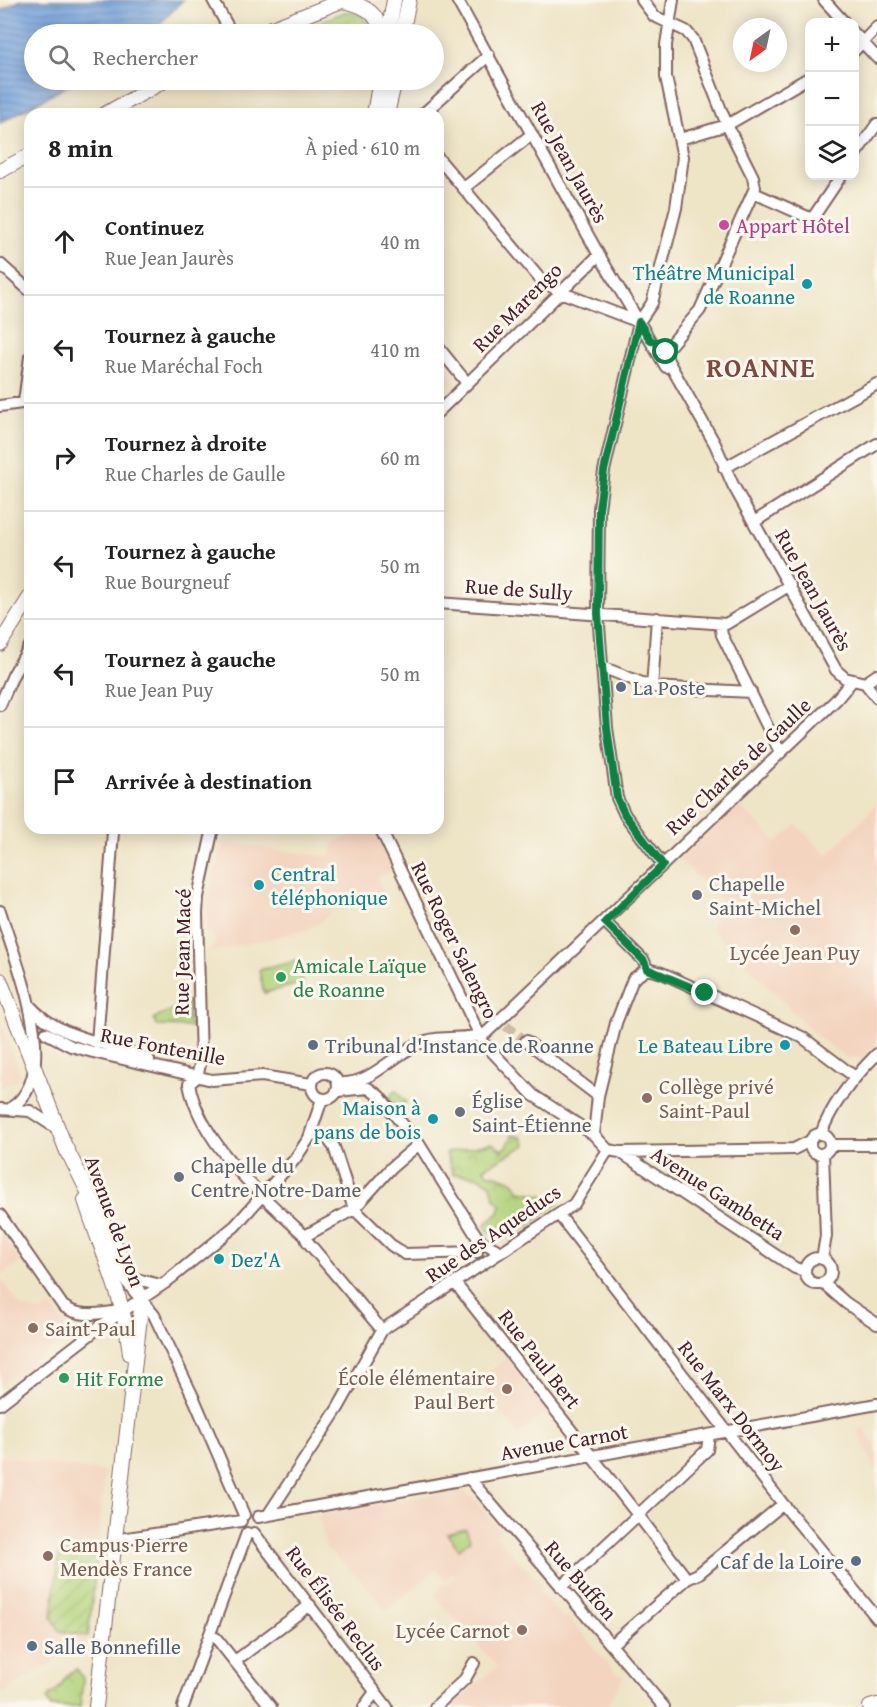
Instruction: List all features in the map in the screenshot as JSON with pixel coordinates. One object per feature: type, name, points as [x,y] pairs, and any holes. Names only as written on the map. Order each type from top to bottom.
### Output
[{"type":"main road","points":[[278,24],[288,16],[321,0]]},
{"type":"main road","points":[[390,24],[394,0]]},
{"type":"main road","points":[[404,24],[409,0]]},
{"type":"main road","points":[[283,24],[343,1],[356,3],[370,11],[378,24]]},
{"type":"main road","points":[[116,108],[148,90]]},
{"type":"main road","points":[[375,108],[378,90]]},
{"type":"main road","points":[[392,108],[393,90]]},
{"type":"main road","points":[[0,171],[24,158]]},
{"type":"main road","points":[[0,644],[24,608]]},
{"type":"main road","name":"Avenue de Lyon","points":[[0,980],[65,1146],[86,1203],[93,1230],[116,1283],[124,1311],[132,1371]]},
{"type":"main road","name":"Avenue de Lyon","points":[[65,1146],[142,1299]]},
{"type":"main road","points":[[96,1707],[132,1371],[142,1299]]},
{"type":"main road","points":[[870,1707],[877,1705]]},
{"type":"street","points":[[213,0],[226,24]]},
{"type":"street","name":"Rue Jean Jaurès","points":[[457,0],[599,255],[724,468],[836,670],[852,681],[866,683]]},
{"type":"street","points":[[642,0],[658,18],[686,31],[693,39],[727,124],[753,177],[754,193],[700,310],[670,344],[651,341]]},
{"type":"street","points":[[663,865],[625,815],[617,798],[598,614],[599,509],[604,471],[639,322],[651,303],[676,208],[683,157],[666,77],[666,45],[673,0]]},
{"type":"street","points":[[824,0],[840,18]]},
{"type":"street","points":[[859,47],[877,27]]},
{"type":"street","points":[[859,38],[877,58]]},
{"type":"street","points":[[430,108],[489,55]]},
{"type":"street","points":[[680,139],[727,124],[805,80]]},
{"type":"street","points":[[859,150],[877,124]]},
{"type":"street","points":[[464,188],[532,134]]},
{"type":"street","points":[[444,165],[534,274],[560,291],[639,322]]},
{"type":"street","points":[[754,193],[812,219],[838,180]]},
{"type":"street","name":"Rue Marengo","points":[[444,406],[599,255]]},
{"type":"street","points":[[0,264],[24,286]]},
{"type":"street","name":"Rue Jean Jaurès","points":[[670,344],[666,352],[668,359],[706,426],[724,468]]},
{"type":"street","points":[[444,354],[468,383]]},
{"type":"street","points":[[724,468],[877,384]]},
{"type":"street","points":[[0,406],[24,402]]},
{"type":"street","points":[[754,522],[877,444]]},
{"type":"street","points":[[780,752],[722,635],[720,624],[731,623],[790,585]]},
{"type":"street","name":"Rue de Sully","points":[[444,603],[720,624]]},
{"type":"street","points":[[652,687],[657,618]]},
{"type":"street","points":[[0,705],[24,656]]},
{"type":"street","points":[[602,667],[652,687],[751,692]]},
{"type":"street","points":[[877,675],[866,683],[877,698]]},
{"type":"street","name":"Rue Charles de Gaulle","points":[[480,1036],[503,1023],[663,865],[836,700],[852,681]]},
{"type":"street","points":[[97,1043],[113,834]]},
{"type":"street","name":"Rue Jean Macé","points":[[193,1081],[201,1060],[198,897],[212,834]]},
{"type":"street","name":"Rue Roger Salengro","points":[[383,834],[480,1036],[533,1095],[594,1135]]},
{"type":"street","points":[[0,911],[34,1031],[36,1073],[26,1095],[6,1108]]},
{"type":"street","points":[[605,922],[644,961],[647,969]]},
{"type":"street","points":[[594,1135],[598,1096],[616,1023],[630,984],[636,974],[647,969],[662,973],[802,1037],[855,1077]]},
{"type":"street","points":[[27,1003],[51,1026],[97,1043],[136,1053],[162,1067]]},
{"type":"street","name":"Rue Fontenille","points":[[46,1033],[71,1046],[162,1067],[193,1081],[262,1076],[311,1084]]},
{"type":"street","points":[[338,1087],[333,1075],[325,1072],[314,1077],[311,1084],[315,1095],[322,1099],[329,1098],[338,1087],[370,1075],[425,1041],[480,1036]]},
{"type":"street","points":[[526,1041],[598,1096]]},
{"type":"street","points":[[821,1134],[833,1109],[855,1077],[877,1054]]},
{"type":"street","points":[[368,1088],[370,1075]]},
{"type":"street","points":[[183,1707],[251,1533],[260,1526],[263,1516],[338,1408],[382,1330],[305,1236],[262,1197],[203,1125],[193,1081]]},
{"type":"street","points":[[338,1087],[368,1088],[379,1096],[419,1144],[479,1240],[499,1251]]},
{"type":"street","points":[[0,1404],[101,1326],[142,1299],[220,1239],[262,1197],[295,1159],[311,1132],[322,1099]]},
{"type":"street","points":[[6,1108],[30,1110],[59,1130]]},
{"type":"street","points":[[311,1132],[328,1139],[334,1147],[354,1209],[405,1254],[477,1252]]},
{"type":"street","points":[[614,1151],[794,1149],[810,1141],[813,1136],[821,1134],[829,1139],[826,1236],[822,1259]]},
{"type":"street","name":"Avenue Gambetta","points":[[594,1135],[614,1151],[795,1268],[805,1271]]},
{"type":"street","points":[[810,1141],[812,1151],[877,1145]]},
{"type":"street","points":[[305,1236],[354,1209],[400,1160],[419,1144]]},
{"type":"street","name":"Rue des Aqueducs","points":[[382,1330],[472,1272],[499,1251],[514,1246],[559,1215],[577,1201],[614,1151]]},
{"type":"street","points":[[86,1203],[124,1279],[154,1315],[242,1518],[242,1530],[251,1533]]},
{"type":"street","points":[[0,1215],[63,1306],[85,1315],[124,1311]]},
{"type":"street","name":"Rue Marx Dormoy","points":[[559,1215],[783,1504],[876,1614]]},
{"type":"street","points":[[472,1272],[479,1240]]},
{"type":"street","points":[[822,1259],[829,1265],[831,1273],[823,1283],[816,1284],[809,1281],[805,1271],[810,1261],[822,1259]]},
{"type":"street","points":[[132,1278],[161,1285]]},
{"type":"street","name":"Rue Paul Bert","points":[[455,1283],[592,1457],[601,1465],[687,1580]]},
{"type":"street","points":[[823,1283],[846,1304],[877,1324]]},
{"type":"street","points":[[124,1311],[131,1323],[136,1348]]},
{"type":"street","name":"Avenue Carnot","points":[[263,1516],[877,1404]]},
{"type":"street","points":[[561,1587],[707,1450],[709,1435]]},
{"type":"street","name":"Rue Buffon","points":[[469,1478],[664,1707]]},
{"type":"street","points":[[282,1490],[282,1500],[288,1511]]},
{"type":"street","points":[[611,1644],[783,1504]]},
{"type":"street","points":[[114,1540],[242,1518],[250,1513],[263,1516]]},
{"type":"street","name":"Rue Élisée Reclus","points":[[251,1533],[310,1605],[387,1707]]},
{"type":"street","points":[[235,1661],[310,1605]]},
{"type":"street","points":[[209,1636],[216,1638],[272,1707]]},
{"type":"street","points":[[435,1707],[465,1679],[474,1663]]},
{"type":"street","points":[[364,1707],[375,1692]]},
{"type":"shaded area","points":[[444,366],[454,378],[454,384],[444,394]]},
{"type":"shaded area","name":"Lycée Jean Puy","points":[[737,803],[777,842],[797,825],[827,856],[877,804],[877,1044],[862,1058],[847,1058],[816,1035],[710,927],[717,920],[710,913],[722,900],[678,858]]},
{"type":"shaded area","points":[[350,834],[376,834],[393,870],[377,878],[387,899],[332,911],[320,923],[306,930],[208,953],[215,944],[214,936],[207,932],[208,901],[223,842],[327,857],[331,855],[333,843]]},
{"type":"shaded area","points":[[0,1020],[21,1078],[0,1088]]},
{"type":"shaded area","name":"Saint-Paul","points":[[0,1232],[21,1262],[0,1276]]},
{"type":"shaded area","name":"Saint-Paul","points":[[0,1278],[21,1307],[40,1312],[51,1305],[70,1334],[0,1387]]},
{"type":"shaded area","points":[[506,1358],[548,1411],[518,1434],[477,1382]]},
{"type":"shaded area","points":[[865,1427],[873,1443],[877,1442],[877,1473],[857,1430]]},
{"type":"shaded area","name":"Campus Pierre Mendès France","points":[[0,1457],[105,1472],[87,1642],[0,1694]]},
{"type":"shaded area","points":[[464,1489],[500,1530],[495,1535],[541,1585],[538,1590],[563,1619],[568,1616],[615,1673],[623,1677],[607,1707],[451,1707],[497,1667],[434,1595],[442,1588],[440,1585],[442,1583],[445,1586],[456,1575],[454,1573],[446,1580],[436,1569],[387,1611],[360,1579],[326,1548],[319,1515]]},
{"type":"green space","points":[[345,12],[355,13],[367,24],[315,24]]},
{"type":"green space","name":"Amicale Laïque de Roanne","points":[[297,961],[303,983],[264,993],[259,970]]},
{"type":"green space","points":[[189,1001],[188,1021],[195,1027],[157,1026],[154,1019]]},
{"type":"green space","points":[[395,1090],[406,1102],[397,1107],[389,1098]]},
{"type":"green space","points":[[512,1135],[522,1137],[526,1145],[484,1168],[487,1173],[510,1180],[520,1191],[550,1197],[559,1203],[531,1224],[510,1235],[500,1237],[492,1234],[484,1225],[499,1213],[501,1205],[494,1198],[491,1184],[476,1176],[453,1174],[446,1153],[492,1143],[502,1150],[507,1147]]},
{"type":"green space","points":[[466,1529],[470,1540],[459,1549],[447,1534]]},
{"type":"green space","points":[[59,1553],[97,1557],[88,1636],[60,1631],[52,1617]]},
{"type":"green space","points":[[77,1669],[83,1679],[80,1707],[51,1707],[48,1697],[57,1690],[68,1675]]},
{"type":"water","points":[[21,0],[183,0],[160,24],[24,24],[24,90],[60,90],[0,123],[0,11]]},
{"type":"tunnel","points":[[0,999],[46,1033]]},
{"type":"tunnel","points":[[506,1026],[526,1041]]},
{"type":"place","name":"Appart Hôtel","points":[[724,225]]},
{"type":"place","name":"Théâtre Municipal de Roanne","points":[[807,284]]},
{"type":"place","name":"La Poste","points":[[621,687]]},
{"type":"place","name":"Central téléphonique","points":[[259,885]]},
{"type":"place","name":"Chapelle Saint-Michel","points":[[697,895]]},
{"type":"place","name":"Lycée Jean Puy","points":[[795,930]]},
{"type":"place","name":"Amicale Laïque de Roanne","points":[[281,977]]},
{"type":"place","name":"Tribunal d'Instance de Roanne","points":[[313,1045]]},
{"type":"place","name":"Le Bateau Libre","points":[[785,1045]]},
{"type":"place","name":"Collège privé Saint-Paul","points":[[647,1098]]},
{"type":"place","name":"Église Saint-Étienne","points":[[460,1112]]},
{"type":"place","name":"Maison à pans de bois","points":[[433,1119]]},
{"type":"place","name":"Chapelle du Centre Notre-Dame","points":[[179,1177]]},
{"type":"place","name":"Dez'A","points":[[219,1259]]},
{"type":"place","name":"Saint-Paul","points":[[33,1328]]},
{"type":"place","name":"Hit Forme","points":[[64,1378]]},
{"type":"place","name":"École élémentaire Paul Bert","points":[[507,1389]]},
{"type":"place","name":"Campus Pierre Mendès France","points":[[48,1556]]},
{"type":"place","name":"Caf de la Loire","points":[[856,1561]]},
{"type":"place","name":"Lycée Carnot","points":[[522,1630]]},
{"type":"place","name":"Salle Bonnefille","points":[[32,1646]]},
{"type":"district","name":"ROANNE","points":[[761,367]]},
{"type":"route","points":[[666,352],[670,344],[651,341],[639,322],[604,471],[599,509],[598,614],[607,728],[617,798],[625,815],[663,865],[605,922],[644,961],[647,969],[662,973],[705,993]]}]
